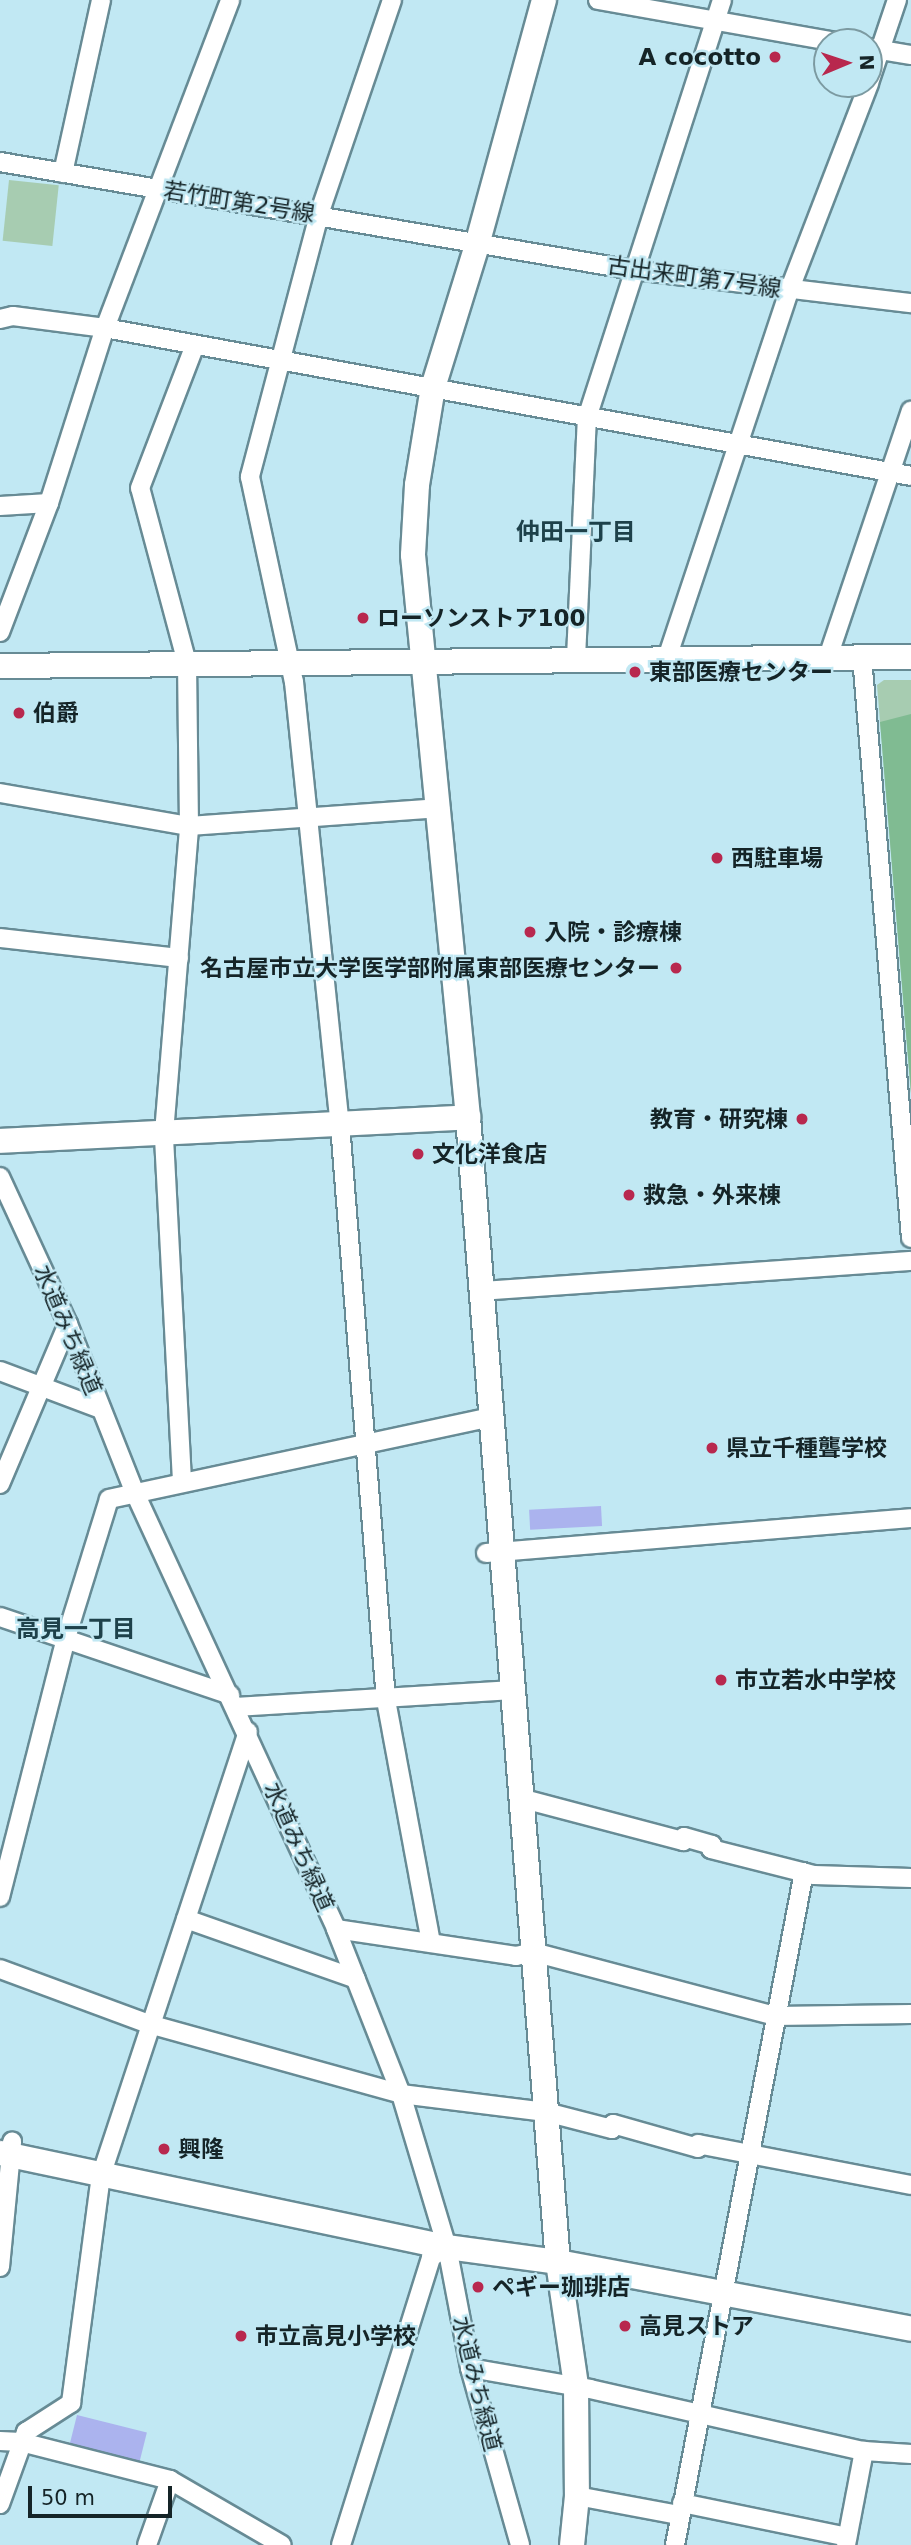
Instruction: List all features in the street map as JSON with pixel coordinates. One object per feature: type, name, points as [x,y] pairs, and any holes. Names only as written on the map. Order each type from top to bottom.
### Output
[{"type":"street","points":[[63,173],[101,0]]},
{"type":"street","points":[[0,632],[49,503],[105,328],[230,0]]},
{"type":"street","points":[[392,0],[319,215],[250,477],[291,661],[305,814],[340,1125],[386,1700],[431,1943]]},
{"type":"street","points":[[544,0],[478,242],[433,387],[417,485],[413,555],[440,808],[468,1117],[491,1417],[494,1552],[512,1690],[558,2262],[576,2386],[577,2496],[572,2545]]},
{"type":"street","points":[[598,0],[813,38]]},
{"type":"street","points":[[576,658],[587,418],[722,0]]},
{"type":"street","points":[[883,31],[897,0]]},
{"type":"street","points":[[883,50],[911,55]]},
{"type":"street","points":[[667,658],[789,291],[864,98]]},
{"type":"street","name":"若竹町第2号線","points":[[0,162],[478,242]]},
{"type":"street","name":"古出来町第7号線","points":[[478,242],[633,270],[789,291],[911,303]]},
{"type":"street","points":[[0,319],[105,328],[911,476]]},
{"type":"street","points":[[182,1481],[164,1133],[189,826],[187,663],[140,488],[195,345]]},
{"type":"street","points":[[828,657],[911,411]]},
{"type":"street","points":[[0,506],[49,503]]},
{"type":"street","points":[[862,657],[911,1238]]},
{"type":"street","points":[[0,666],[423,659],[911,657]]},
{"type":"street","points":[[0,793],[189,826],[305,814],[440,808]]},
{"type":"street","points":[[0,938],[179,958]]},
{"type":"street","points":[[0,1141],[468,1117]]},
{"type":"street","name":"水道みち緑道","points":[[0,1177],[68,1324],[134,1490],[248,1732],[336,1929],[401,2094],[447,2247],[470,2368],[520,2545]]},
{"type":"street","points":[[481,1291],[911,1261]]},
{"type":"street","points":[[0,1484],[68,1324]]},
{"type":"street","points":[[0,1371],[39,1388],[101,1409]]},
{"type":"street","points":[[0,1897],[66,1638],[109,1499],[134,1490],[365,1445],[491,1417]]},
{"type":"street","points":[[494,1552],[911,1518]]},
{"type":"street","points":[[0,1617],[66,1638],[233,1701],[386,1700],[512,1690]]},
{"type":"street","points":[[0,2504],[26,2432],[71,2403],[102,2176],[149,2024],[248,1732]]},
{"type":"street","points":[[520,1798],[804,1872],[911,1878]]},
{"type":"street","points":[[675,2545],[720,2293],[750,2155],[804,1872]]},
{"type":"street","points":[[186,1919],[356,1979]]},
{"type":"street","points":[[336,1929],[516,1955],[533,1952],[775,2016],[911,2014]]},
{"type":"street","points":[[0,1969],[149,2024],[401,2094],[546,2112],[750,2155],[911,2185]]},
{"type":"street","points":[[0,2267],[7,2151],[102,2176],[447,2247],[558,2262],[911,2329]]},
{"type":"street","points":[[341,2545],[431,2257],[447,2247]]},
{"type":"street","points":[[470,2368],[576,2386],[698,2416],[864,2451],[911,2454]]},
{"type":"street","points":[[0,2441],[21,2442],[170,2480],[254,2538],[282,2545]]},
{"type":"street","points":[[577,2496],[681,2509],[847,2541],[864,2451]]},
{"type":"street","points":[[148,2545],[170,2480]]},
{"type":"green space","points":[[9,180],[59,185],[52,246],[3,241]]},
{"type":"green space","points":[[884,680],[911,680],[911,1094],[877,685]]},
{"type":"green space","points":[[911,714],[911,1093],[880,722]]},
{"type":"water","points":[[601,1506],[602,1526],[530,1530],[529,1510]]},
{"type":"water","points":[[77,2415],[147,2432],[140,2462],[70,2444]]},
{"type":"place","name":"A cocotto","points":[[775,57]]},
{"type":"place","name":"ローソンストア100","points":[[363,618]]},
{"type":"place","name":"東部医療センター","points":[[635,672]]},
{"type":"place","name":"伯爵","points":[[19,713]]},
{"type":"place","name":"西駐車場","points":[[717,858]]},
{"type":"place","name":"入院・診療棟","points":[[530,932]]},
{"type":"place","name":"名古屋市立大学医学部附属東部医療センター","points":[[676,968]]},
{"type":"place","name":"教育・研究棟","points":[[802,1119]]},
{"type":"place","name":"文化洋食店","points":[[418,1154]]},
{"type":"place","name":"救急・外来棟","points":[[629,1195]]},
{"type":"place","name":"県立千種聾学校","points":[[712,1448]]},
{"type":"place","name":"市立若水中学校","points":[[721,1680]]},
{"type":"place","name":"興隆","points":[[164,2149]]},
{"type":"place","name":"ペギー珈琲店","points":[[478,2287]]},
{"type":"place","name":"高見ストア","points":[[625,2326]]},
{"type":"place","name":"市立高見小学校","points":[[241,2336]]},
{"type":"district","name":"仲田一丁目","points":[[576,533]]},
{"type":"district","name":"高見一丁目","points":[[76,1630]]}]
